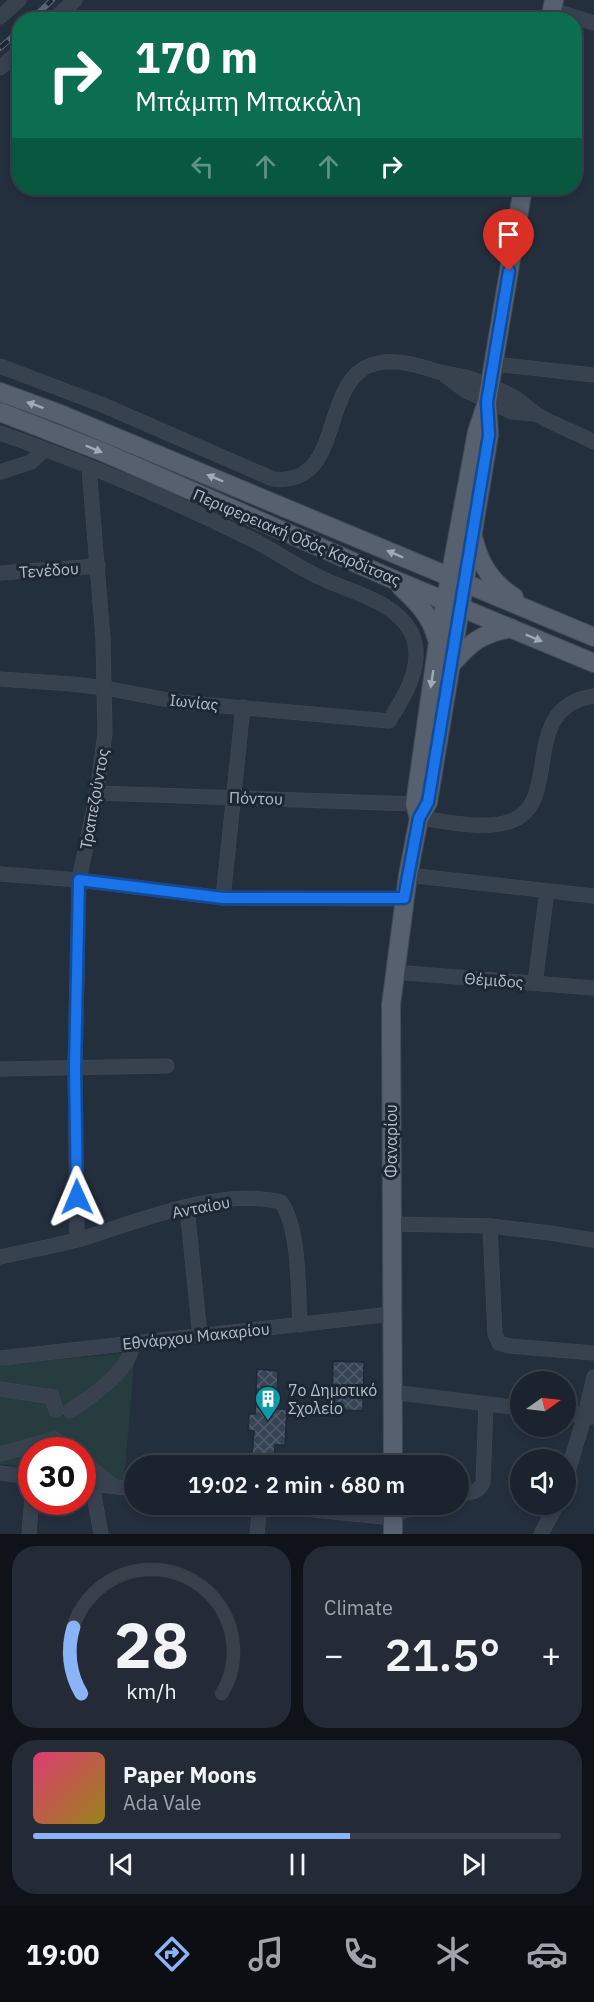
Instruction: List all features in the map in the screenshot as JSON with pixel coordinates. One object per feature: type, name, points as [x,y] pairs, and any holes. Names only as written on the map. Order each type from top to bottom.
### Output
[{"type":"main road","name":"Φαναρίου","points":[[417,811],[428,802],[450,666],[453,604],[522,195]]},
{"type":"main road","name":"Περιφερειακή Οδός Καρδίτσας","points":[[0,392],[60,414],[594,637]]},
{"type":"main road","name":"Περιφερειακή Οδός Καρδίτσας","points":[[0,412],[103,452],[390,578],[594,663]]},
{"type":"main road","points":[[426,566],[466,534],[493,579],[502,589],[534,612]]},
{"type":"main road","points":[[390,578],[423,608],[430,619],[438,642]]},
{"type":"main road","name":"Φαναρίου","points":[[393,1455],[391,1005],[438,642],[453,604]]},
{"type":"main road","points":[[450,666],[477,638],[491,632],[512,628]]},
{"type":"street","points":[[0,17],[19,0]]},
{"type":"street","points":[[62,12],[75,0]]},
{"type":"street","points":[[0,68],[12,58]]},
{"type":"street","points":[[0,366],[103,405],[262,476],[282,480],[304,472],[321,454],[328,441],[344,390],[365,368],[378,363],[398,361],[442,373],[466,391],[488,394],[512,412],[536,414],[594,442]]},
{"type":"street","points":[[494,364],[594,375]]},
{"type":"street","points":[[0,433],[89,467]]},
{"type":"street","points":[[0,472],[31,462],[45,449]]},
{"type":"street","name":"Τραπεζούντος","points":[[77,1240],[75,1068],[79,880],[97,793],[105,733],[105,688],[98,566],[89,467]]},
{"type":"street","name":"Ιωνίας","points":[[0,679],[105,688],[179,702],[389,721],[409,685],[415,663],[414,640],[410,631],[398,617],[384,606],[325,580],[246,537],[89,467]]},
{"type":"street","name":"Τενέδου","points":[[0,573],[98,566]]},
{"type":"street","name":"Πόντου","points":[[97,793],[234,798],[417,811],[492,825],[517,819],[524,813],[534,799],[548,737],[555,720],[565,706],[594,696]]},
{"type":"street","points":[[223,898],[243,707]]},
{"type":"street","points":[[0,874],[79,880],[223,898],[404,898]]},
{"type":"street","points":[[408,875],[594,896]]},
{"type":"street","points":[[535,983],[547,891]]},
{"type":"street","name":"Θέμιδος","points":[[394,972],[594,988]]},
{"type":"street","points":[[0,1068],[167,1066]]},
{"type":"street","name":"Ανταίου","points":[[0,1257],[77,1240],[187,1207],[256,1198],[281,1202],[287,1210],[293,1233],[300,1324]]},
{"type":"street","points":[[187,1207],[200,1336]]},
{"type":"street","points":[[392,1224],[490,1226],[594,1240]]},
{"type":"street","points":[[490,1226],[495,1334],[499,1343],[510,1346],[594,1353]]},
{"type":"street","name":"Εθνάρχου Μακαρίου","points":[[0,1358],[392,1314]]},
{"type":"street","points":[[0,1389],[52,1397],[63,1411],[113,1378],[128,1360],[132,1343]]},
{"type":"street","points":[[576,1453],[590,1417],[594,1377]]},
{"type":"street","points":[[392,1392],[510,1407]]},
{"type":"street","points":[[469,1493],[480,1489],[483,1483],[486,1404]]},
{"type":"street","points":[[0,1454],[18,1449]]},
{"type":"street","points":[[96,1472],[113,1486]]},
{"type":"street","points":[[0,1473],[18,1476]]},
{"type":"street","points":[[96,1484],[124,1488]]},
{"type":"street","points":[[96,1508],[105,1532]]},
{"type":"street","points":[[29,1534],[31,1515]]},
{"type":"street","points":[[257,1534],[259,1515]]},
{"type":"street","points":[[355,1515],[393,1519]]},
{"type":"street","points":[[541,1534],[551,1515]]},
{"type":"green space","points":[[135,1353],[126,1455],[124,1455],[124,1480],[96,1477],[96,1437],[18,1437],[18,1466],[0,1464],[0,1364]]},
{"type":"building","points":[[333,1361],[364,1362],[363,1411],[332,1410]]},
{"type":"building","name":"7ο Δημοτικό Σχολείο","points":[[257,1369],[278,1371],[277,1409],[287,1409],[285,1445],[275,1445],[275,1455],[252,1455],[254,1431],[248,1430],[249,1414],[255,1414]]},
{"type":"railway","points":[[39,12],[52,0]]},
{"type":"railway","points":[[0,48],[12,37]]},
{"type":"place","name":"7ο Δημοτικό Σχολείο","points":[[268,1422]]},
{"type":"route","points":[[77,1197],[75,1068],[79,880],[223,898],[284,900],[404,898],[419,818],[428,802],[444,709],[489,435],[487,402],[509,271]]}]
